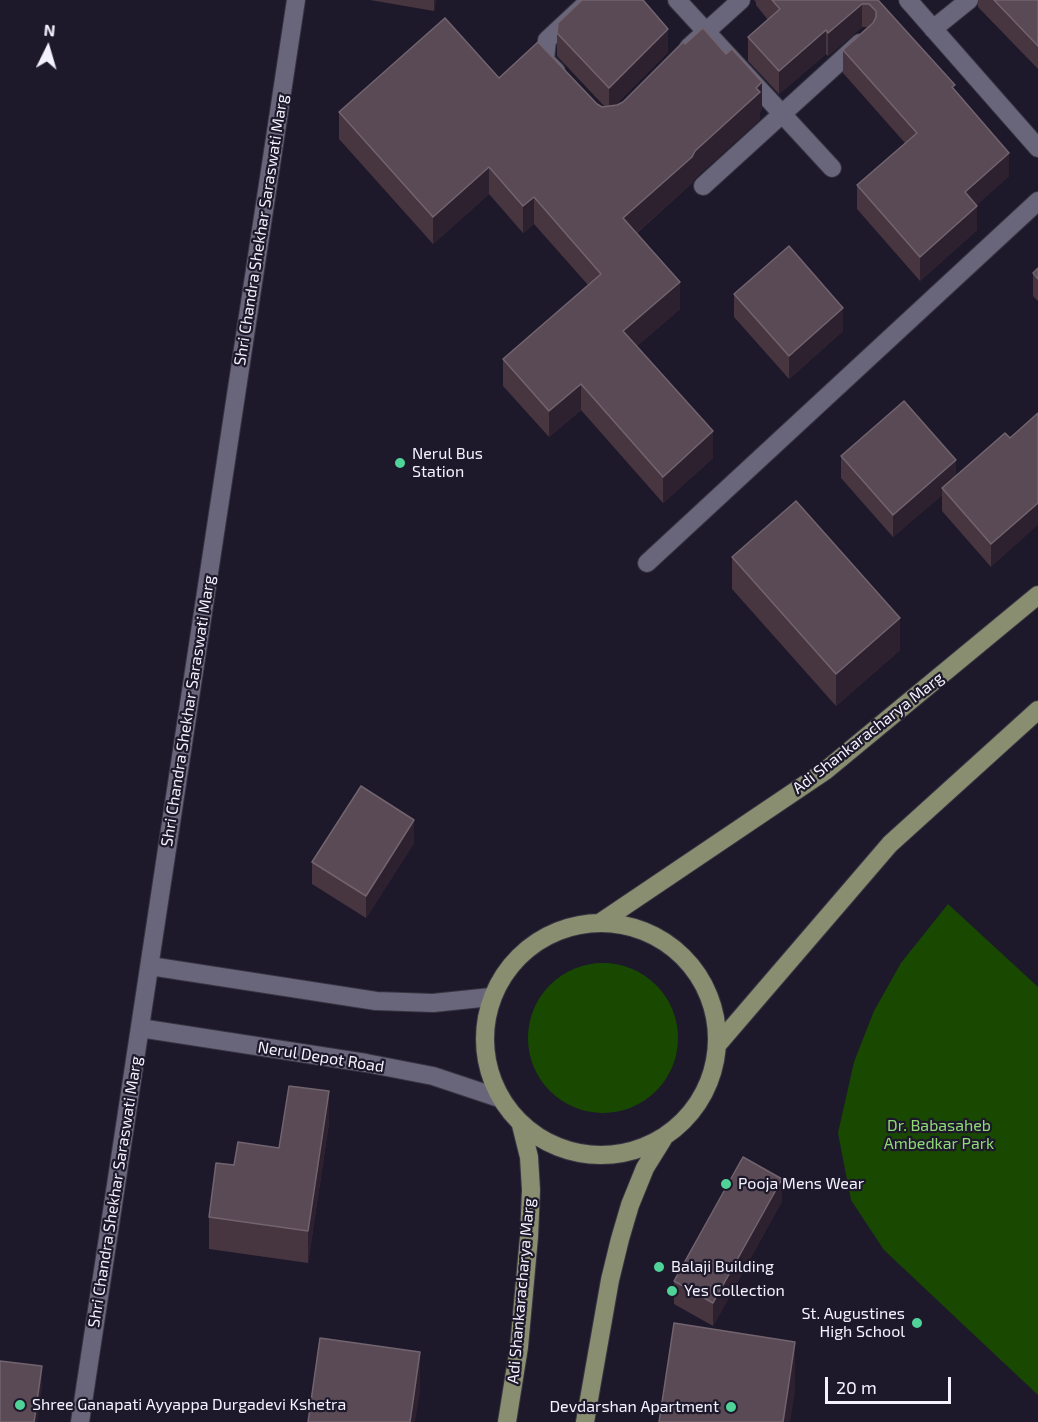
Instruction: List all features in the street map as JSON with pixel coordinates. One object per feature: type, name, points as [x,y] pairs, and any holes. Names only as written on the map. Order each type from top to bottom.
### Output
[{"type":"main road","name":"Adi Shankaracharya Marg","points":[[601,922],[825,771],[1038,595]]},
{"type":"main road","points":[[718,1043],[890,844],[1038,710]]},
{"type":"main road","points":[[585,1422],[610,1280],[630,1205],[645,1168],[663,1139],[692,1114],[711,1080],[718,1043],[713,1005],[696,971],[669,944],[635,927],[601,922],[566,927],[534,943],[509,966],[491,997],[483,1031],[486,1066],[499,1098],[521,1125],[550,1144],[588,1155],[627,1153],[663,1139]]},
{"type":"main road","name":"Adi Shankaracharya Marg","points":[[507,1422],[519,1347],[529,1237],[531,1190],[529,1157],[521,1125]]},
{"type":"street","name":"Shri Chandra Shekhar Saraswati Marg","points":[[80,1422],[296,0]]},
{"type":"street","points":[[568,84],[545,60],[547,40],[590,0]]},
{"type":"street","points":[[677,0],[832,168]]},
{"type":"street","points":[[681,56],[705,31],[741,0]]},
{"type":"street","points":[[908,0],[1038,148]]},
{"type":"street","points":[[933,29],[969,0]]},
{"type":"street","points":[[703,186],[866,38]]},
{"type":"street","points":[[647,563],[1038,201]]},
{"type":"street","points":[[150,966],[376,1001],[433,1003],[491,997]]},
{"type":"street","name":"Nerul Depot Road","points":[[140,1028],[366,1063],[433,1076],[499,1098]]},
{"type":"green space","name":"Dr. Babasaheb Ambedkar Park","points":[[948,904],[1038,987],[1038,1395],[884,1250],[851,1200],[838,1133],[854,1062],[874,1011],[901,963]]},
{"type":"green space","points":[[603,963],[632,969],[656,985],[672,1009],[678,1038],[672,1067],[656,1091],[632,1107],[603,1113],[574,1107],[550,1091],[534,1067],[528,1038],[534,1009],[550,985],[574,969]]},
{"type":"building","points":[[582,0],[643,0],[668,29],[609,88],[557,33],[558,23]]},
{"type":"building","points":[[772,0],[878,0],[955,85],[952,87],[1009,153],[965,192],[977,206],[920,257],[857,185],[917,133],[843,50],[873,23],[876,11],[869,4],[862,4],[828,33],[826,30],[779,71],[748,37],[780,9]]},
{"type":"building","points":[[994,0],[1038,0],[1038,46]]},
{"type":"building","points":[[445,18],[499,78],[538,42],[602,107],[623,102],[683,42],[685,44],[703,28],[726,54],[732,49],[762,82],[756,88],[760,92],[695,151],[692,157],[623,218],[680,282],[623,331],[713,431],[663,477],[581,384],[549,411],[503,359],[601,274],[534,197],[523,206],[489,167],[433,217],[339,112]]},
{"type":"building","points":[[789,246],[843,308],[789,356],[734,294]]},
{"type":"building","points":[[1038,268],[1038,279],[1033,273]]},
{"type":"building","points":[[904,401],[956,460],[893,515],[841,456]]},
{"type":"building","points":[[1038,413],[1038,503],[991,544],[942,488],[1005,433],[1010,438]]},
{"type":"building","points":[[796,501],[900,618],[836,674],[732,557]]},
{"type":"building","points":[[361,786],[414,820],[366,896],[312,862]]},
{"type":"building","points":[[289,1086],[329,1091],[308,1231],[209,1217],[216,1163],[234,1165],[238,1142],[279,1148]]},
{"type":"building","points":[[743,1157],[782,1179],[713,1303],[674,1281]]},
{"type":"building","points":[[674,1323],[795,1342],[783,1422],[659,1422]]},
{"type":"building","points":[[320,1338],[420,1352],[410,1422],[308,1422]]},
{"type":"building","points":[[0,1361],[42,1366],[34,1422],[0,1422]]},
{"type":"place","name":"Nerul Bus Station","points":[[400,463]]},
{"type":"place","name":"Pooja Mens Wear","points":[[726,1184]]},
{"type":"place","name":"Balaji Building","points":[[659,1267]]},
{"type":"place","name":"Yes Collection","points":[[672,1291]]},
{"type":"place","name":"St. Augustines High School","points":[[917,1323]]},
{"type":"place","name":"Shree Ganapati Ayyappa Durgadevi Kshetra","points":[[20,1405]]},
{"type":"place","name":"Devdarshan Apartment","points":[[731,1407]]}]
